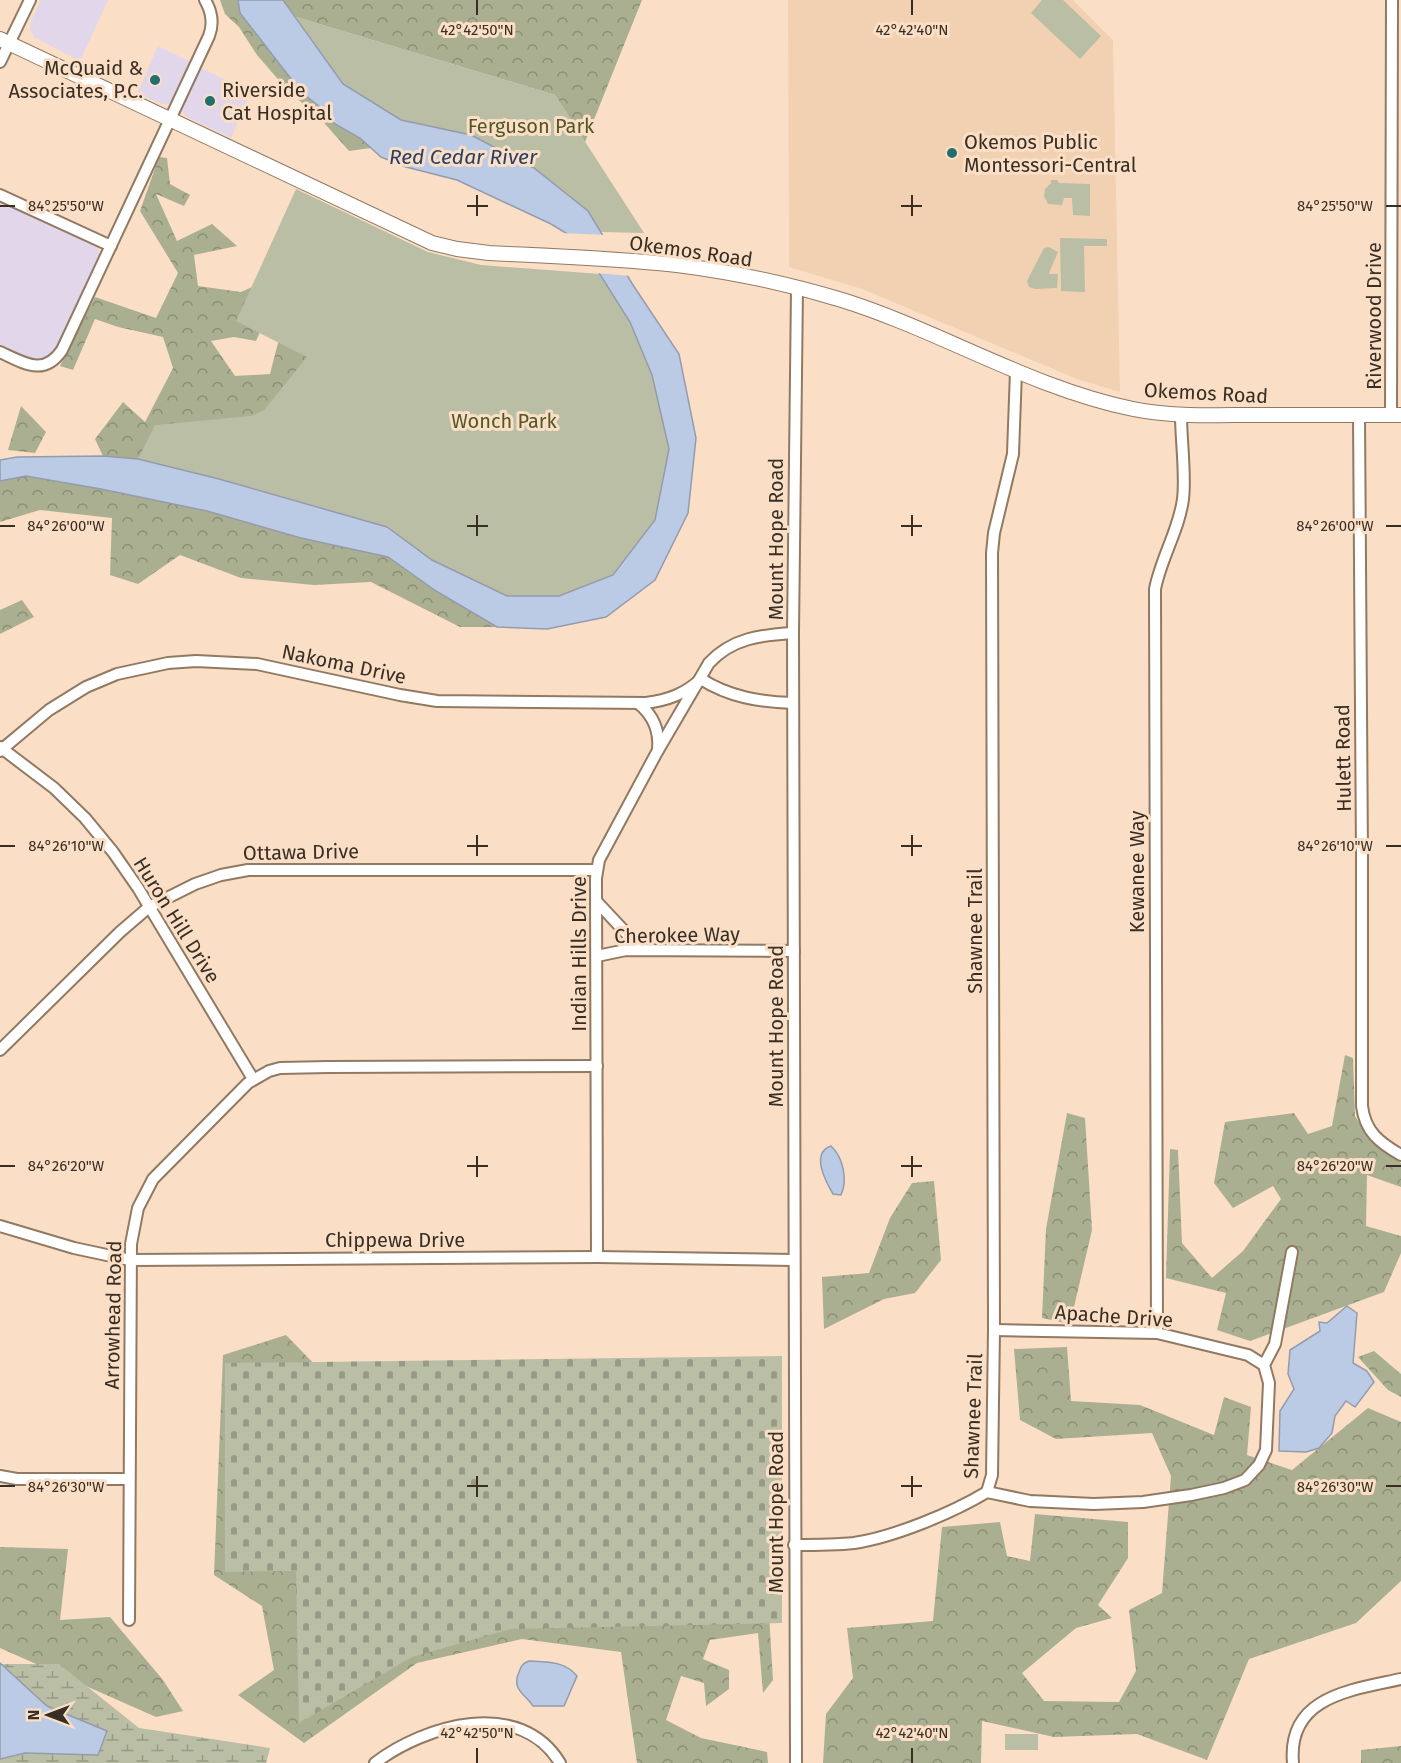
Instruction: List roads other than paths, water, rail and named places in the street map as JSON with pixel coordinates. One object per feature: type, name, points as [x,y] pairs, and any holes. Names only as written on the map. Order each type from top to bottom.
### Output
[{"type":"main road","name":"Okemos Road","points":[[4,41],[432,243],[489,253],[631,262],[716,271],[797,288],[843,300],[896,319],[1016,371],[1106,403],[1136,409],[1181,415],[1396,415]]},
{"type":"street","points":[[0,62],[4,41],[30,0]]},
{"type":"street","points":[[0,352],[36,367],[51,363],[62,350],[210,32],[211,14],[205,0]]},
{"type":"street","name":"Riverwood Drive","points":[[1392,0],[1397,306],[1396,415]]},
{"type":"street","points":[[0,195],[111,246]]},
{"type":"street","name":"Mount Hope Road","points":[[796,1763],[793,633],[797,288]]},
{"type":"street","name":"Shawnee Trail","points":[[987,1492],[992,1475],[994,1330],[992,553],[994,533],[1013,454],[1016,371]]},
{"type":"street","name":"Kewanee Way","points":[[1157,1333],[1155,589],[1183,498],[1181,415]]},
{"type":"street","name":"Hulett Road","points":[[1359,415],[1362,1106],[1365,1120],[1372,1134],[1382,1144],[1401,1155]]},
{"type":"street","name":"Indian Hills Drive","points":[[597,1257],[597,870],[602,851],[657,752],[715,658],[739,642],[759,636],[793,633]]},
{"type":"street","name":"Nakoma Drive","points":[[1,749],[49,710],[86,687],[117,674],[168,663],[195,661],[257,664],[437,701],[638,703],[675,696],[701,679]]},
{"type":"street","points":[[701,679],[720,690],[737,696],[762,701],[793,703]]},
{"type":"street","points":[[638,703],[654,721],[658,736],[657,752]]},
{"type":"street","name":"Huron Hill Drive","points":[[1,749],[38,774],[85,818],[126,870],[253,1079]]},
{"type":"street","name":"Ottawa Drive","points":[[0,1050],[120,932],[149,908],[195,884],[221,874],[248,870],[597,870]]},
{"type":"street","points":[[597,902],[642,950]]},
{"type":"street","name":"Cherokee Way","points":[[597,957],[619,951],[642,950],[794,951]]},
{"type":"street","name":"Arrowhead Road","points":[[129,1620],[130,1260],[135,1218],[142,1197],[153,1179],[253,1079],[280,1068],[597,1066]]},
{"type":"street","name":"Chippewa Drive","points":[[0,1226],[74,1248],[130,1260],[597,1257],[794,1260]]},
{"type":"street","points":[[795,1545],[855,1543],[880,1537],[959,1509],[987,1492],[1030,1501],[1094,1504],[1143,1502],[1224,1488],[1245,1480],[1259,1465],[1266,1450],[1269,1383],[1264,1365],[1275,1344],[1292,1252]]},
{"type":"street","name":"Apache Drive","points":[[994,1330],[1157,1333],[1248,1355],[1264,1365]]},
{"type":"street","points":[[0,1476],[17,1479],[129,1479]]},
{"type":"street","points":[[1293,1763],[1292,1752],[1305,1716],[1323,1700],[1349,1691],[1401,1679]]},
{"type":"street","points":[[375,1763],[408,1742],[438,1731],[467,1725],[496,1723],[517,1728],[536,1737],[552,1751],[560,1763]]},
{"type":"water","name":"Red Cedar River","points":[[238,0],[283,0],[343,84],[401,120],[471,135],[534,168],[588,211],[679,354],[696,438],[688,513],[655,580],[606,617],[547,629],[497,627],[436,591],[388,557],[301,538],[207,511],[101,489],[26,476],[0,481],[0,460],[17,457],[103,456],[138,459],[219,479],[387,527],[432,560],[507,596],[559,596],[613,575],[655,520],[669,449],[652,375],[630,322],[579,241],[551,224],[457,180],[406,167],[381,157],[360,138],[335,124],[324,110],[302,93],[240,13]]},
{"type":"water","points":[[831,1146],[839,1156],[843,1169],[844,1183],[841,1195],[833,1194],[822,1168],[821,1155]]},
{"type":"water","points":[[1347,1306],[1357,1313],[1353,1363],[1367,1371],[1374,1382],[1355,1407],[1346,1401],[1335,1416],[1332,1433],[1319,1448],[1306,1452],[1279,1451],[1280,1411],[1294,1389],[1288,1374],[1290,1350],[1320,1331],[1319,1322],[1327,1323]]},
{"type":"water","points":[[529,1661],[561,1665],[577,1676],[564,1706],[533,1706],[520,1691],[517,1678],[521,1666]]},
{"type":"water","points":[[0,1663],[47,1706],[107,1731],[98,1755],[25,1753],[0,1759]]},
{"type":"place","name":"McQuaid & Associates, P.C.","points":[[155,80]]},
{"type":"place","name":"Riverside Cat Hospital","points":[[210,101]]},
{"type":"place","name":"Okemos Public Montessori-Central","points":[[952,153]]},
{"type":"park label","name":"Ferguson Park","points":[[531,126]]},
{"type":"park label","name":"Wonch Park","points":[[504,421]]}]
